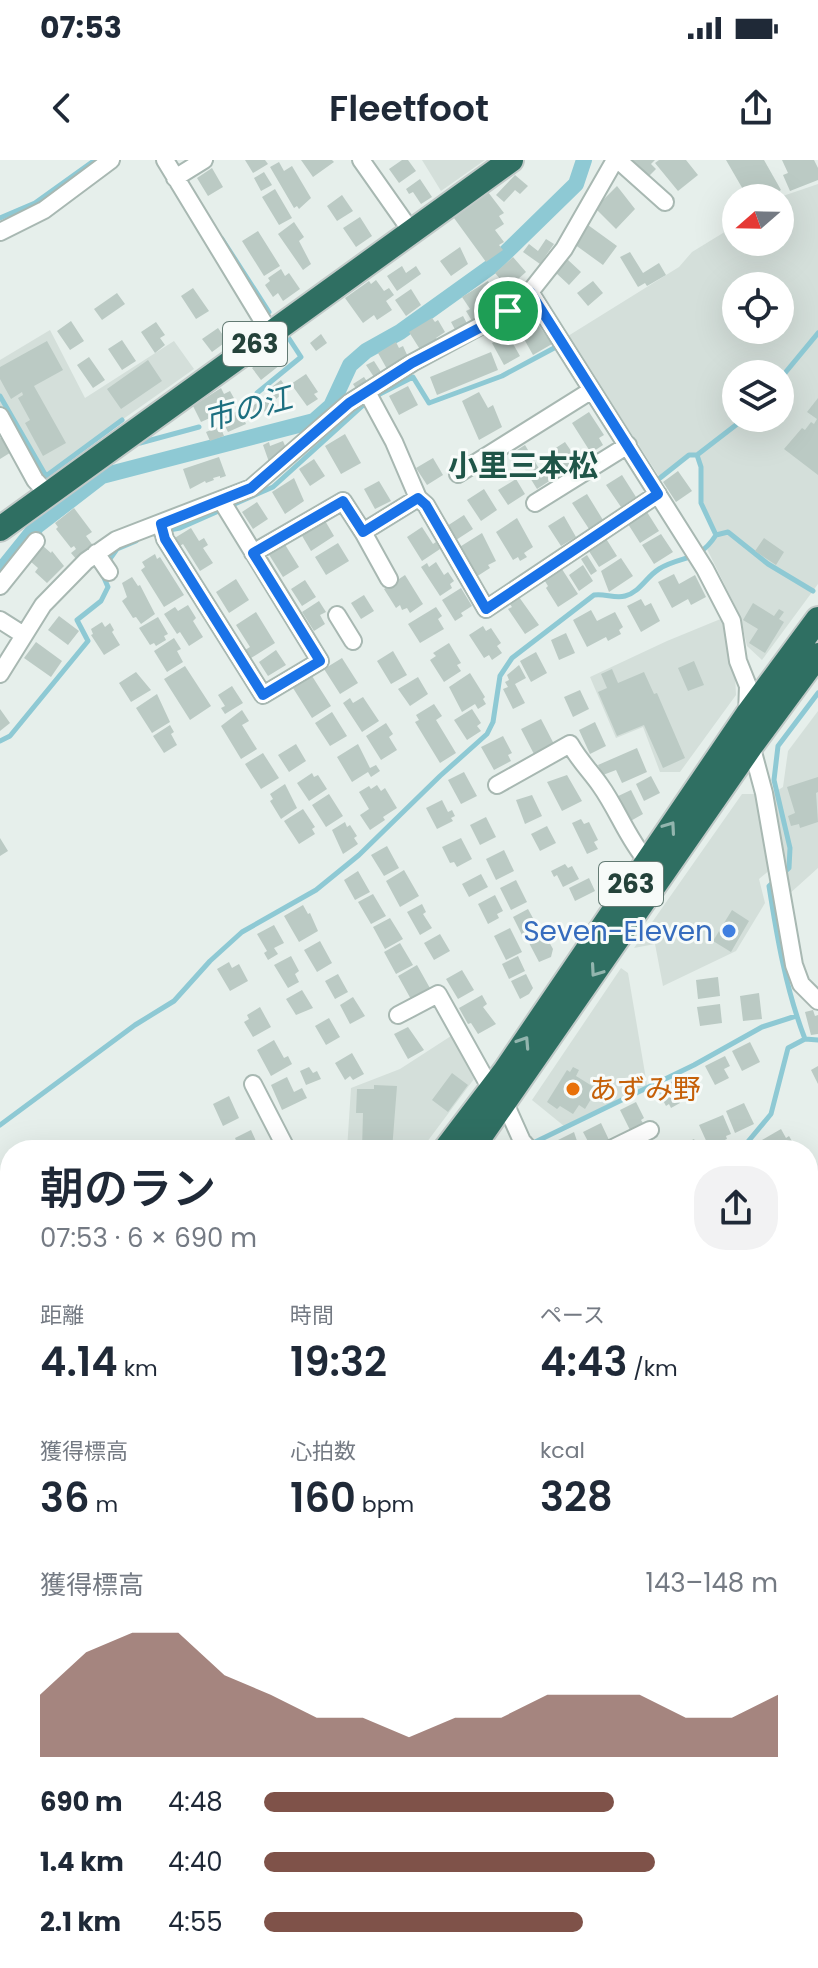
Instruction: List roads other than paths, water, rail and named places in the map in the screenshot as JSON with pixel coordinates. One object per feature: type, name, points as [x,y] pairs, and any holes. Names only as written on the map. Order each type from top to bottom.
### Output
[{"type":"highway","name":"263","points":[[0,529],[511,160]]},
{"type":"highway","name":"263","points":[[476,1140],[498,1096],[647,861],[747,715],[818,619]]},
{"type":"highway","name":"263","points":[[455,1140],[498,1096],[818,655]]},
{"type":"street","points":[[0,232],[44,210],[111,160]]},
{"type":"street","points":[[165,160],[181,174],[270,333]]},
{"type":"street","points":[[181,174],[204,160]]},
{"type":"street","points":[[361,160],[411,231]]},
{"type":"street","points":[[0,674],[22,634],[43,605],[102,561],[116,540],[163,532],[221,500],[251,488],[349,403],[370,397],[412,363],[489,323],[530,292],[564,249],[617,160],[665,202]]},
{"type":"street","points":[[530,292],[693,549],[732,621],[738,661],[748,686],[747,715],[751,746],[764,793],[794,965],[801,984],[818,1001]]},
{"type":"street","points":[[458,474],[592,390]]},
{"type":"street","points":[[370,397],[418,498],[426,505],[486,609],[658,494]]},
{"type":"street","points":[[1,421],[35,480],[48,494]]},
{"type":"street","points":[[535,503],[628,445]]},
{"type":"street","points":[[363,532],[418,498]]},
{"type":"street","points":[[163,532],[263,695],[320,661],[221,500]]},
{"type":"street","points":[[253,553],[343,501],[389,579]]},
{"type":"street","points":[[0,586],[36,541]]},
{"type":"street","points":[[337,615],[353,641]]},
{"type":"street","points":[[0,620],[22,634]]},
{"type":"street","points":[[497,785],[570,744],[600,786],[633,845],[647,861]]},
{"type":"street","points":[[398,1015],[438,994],[523,1140]]},
{"type":"street","points":[[253,1084],[282,1140]]},
{"type":"street","points":[[630,1140],[650,1130]]},
{"type":"waterway","points":[[0,218],[35,203],[95,160]]},
{"type":"waterway","name":"市の江","points":[[0,572],[37,526],[102,476],[314,421],[331,406],[350,365],[492,266],[576,184],[584,160]]},
{"type":"waterway","points":[[222,239],[269,312]]},
{"type":"waterway","points":[[794,362],[818,333]]},
{"type":"waterway","points":[[257,393],[301,357],[288,337]]},
{"type":"waterway","points":[[164,531],[180,528],[273,487],[370,399],[413,377],[429,403],[502,376],[556,347]]},
{"type":"waterway","points":[[0,396],[46,476],[122,420]]},
{"type":"waterway","points":[[140,443],[199,427]]},
{"type":"waterway","points":[[660,478],[689,455],[697,455],[727,432]]},
{"type":"waterway","points":[[0,1125],[135,1025],[174,1001],[210,961],[242,932],[316,890],[359,855],[487,734],[493,722],[500,676],[512,658],[594,595],[621,597],[630,594],[659,569],[703,550],[716,535],[701,503],[701,467],[697,455]]},
{"type":"waterway","points":[[716,535],[728,532],[768,564],[813,591]]},
{"type":"waterway","points":[[107,563],[117,549],[136,541]]},
{"type":"waterway","points":[[0,741],[10,736],[88,641],[77,620],[101,601],[108,587],[101,571]]},
{"type":"waterway","points":[[805,1039],[787,983],[769,886],[789,868],[790,848],[774,780],[778,746],[818,693]]},
{"type":"waterway","points":[[539,1140],[694,1065],[762,1027],[796,1016]]},
{"type":"waterway","points":[[749,1140],[771,1114],[788,1048],[805,1039],[818,1040]]},
{"type":"place","name":"Seven-Eleven","points":[[729,931]]},
{"type":"place","name":"あずみ野","points":[[573,1089]]},
{"type":"district","name":"小里三本松","points":[[523,466]]}]
